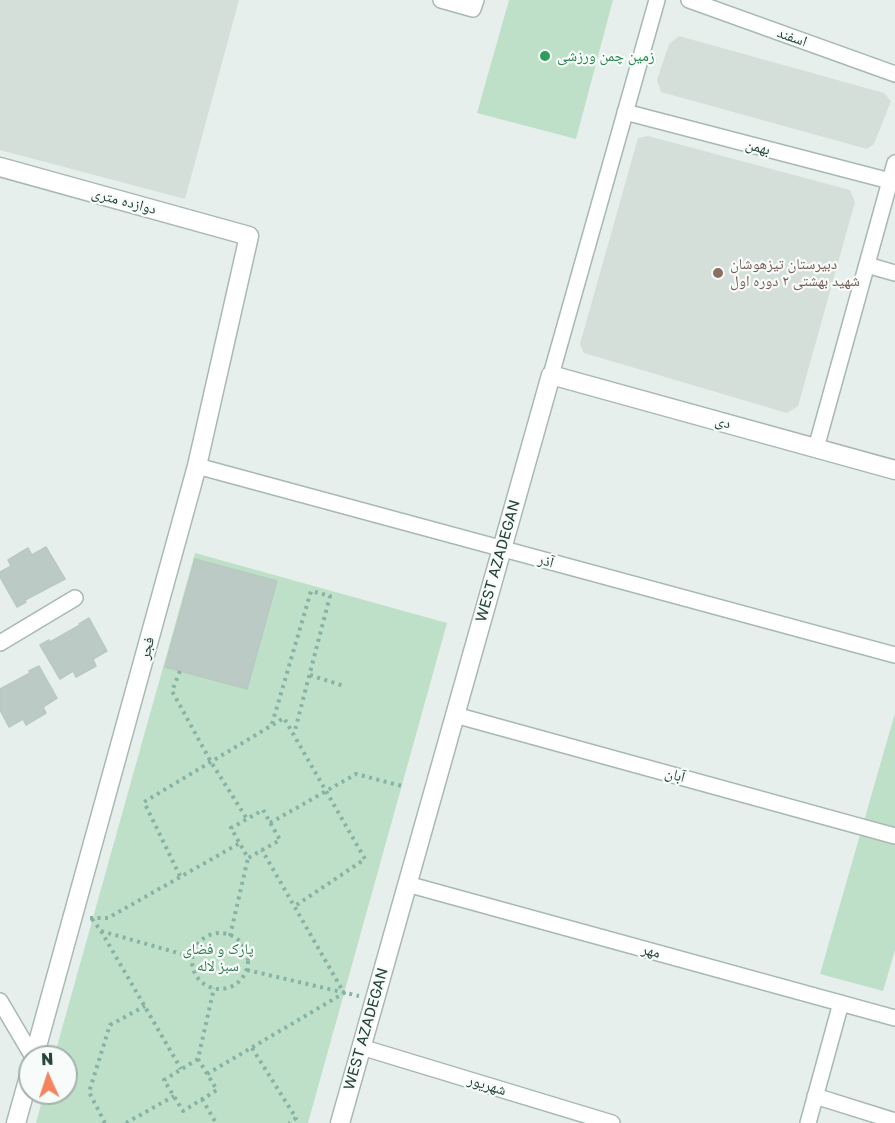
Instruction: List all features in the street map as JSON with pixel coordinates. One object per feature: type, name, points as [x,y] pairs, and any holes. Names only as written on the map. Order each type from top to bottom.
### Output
[{"type":"street","points":[[441,0],[474,9],[476,0]]},
{"type":"street","name":"WEST AZADEGAN","points":[[340,1123],[657,0]]},
{"type":"street","name":"اسفند","points":[[689,0],[895,74]]},
{"type":"street","name":"بهمن","points":[[625,112],[890,182]]},
{"type":"street","points":[[816,448],[895,163]]},
{"type":"street","name":"دوازده متری","points":[[0,167],[249,236]]},
{"type":"street","name":"فجر","points":[[37,1045],[197,466],[249,236]]},
{"type":"street","points":[[867,265],[895,273]]},
{"type":"street","name":"دی","points":[[551,375],[895,470]]},
{"type":"street","name":"آذر","points":[[197,466],[895,655]]},
{"type":"street","points":[[0,643],[75,598]]},
{"type":"street","name":"آبان","points":[[455,715],[895,836]]},
{"type":"street","name":"مهر","points":[[407,884],[895,1018]]},
{"type":"street","points":[[0,1001],[6,1024],[24,1045]]},
{"type":"street","points":[[808,1123],[841,1003]]},
{"type":"street","name":"شهریور","points":[[361,1047],[612,1123]]},
{"type":"street","points":[[815,1096],[895,1121]]},
{"type":"street","points":[[16,1123],[21,1105]]},
{"type":"path","points":[[272,725],[311,591],[330,596],[294,735]]},
{"type":"path","points":[[180,671],[172,691],[211,762],[247,819]]},
{"type":"path","points":[[310,675],[344,686]]},
{"type":"path","points":[[180,876],[144,802],[284,718],[365,859],[295,906]]},
{"type":"path","points":[[270,823],[356,774],[402,786]]},
{"type":"path","points":[[230,936],[248,858],[231,828],[263,810],[280,840],[248,858]]},
{"type":"path","points":[[74,914],[92,919],[108,918],[240,843]]},
{"type":"path","points":[[262,850],[344,993]]},
{"type":"path","points":[[92,919],[181,1069]]},
{"type":"path","points":[[101,931],[192,957]]},
{"type":"path","points":[[226,934],[230,936],[242,943],[246,951],[249,961],[247,970],[236,985],[227,989],[208,987],[195,975],[192,957],[195,949],[208,936],[226,934]]},
{"type":"path","points":[[247,970],[374,1000]]},
{"type":"path","points":[[198,1059],[164,1080],[183,1111],[217,1090],[198,1059],[214,988]]},
{"type":"path","points":[[207,1074],[344,993]]},
{"type":"path","points":[[105,1123],[89,1092],[110,1025],[145,1006]]},
{"type":"path","points":[[252,1048],[296,1118],[289,1123]]},
{"type":"path","points":[[126,1123],[174,1096]]},
{"type":"path","points":[[202,1099],[216,1123]]},
{"type":"shaded area","points":[[0,0],[239,0],[185,199],[0,150]]},
{"type":"shaded area","points":[[679,36],[884,93],[891,101],[874,144],[867,149],[661,92],[657,80],[669,44]]},
{"type":"shaded area","name":"دبیرستان تیزهوشان شهید بهشتی ۲ دوره اول","points":[[648,136],[850,190],[855,202],[798,406],[787,413],[584,353],[580,344],[638,138]]},
{"type":"green space","name":"زمین چمن ورزشی","points":[[509,0],[613,0],[576,139],[477,113]]},
{"type":"green space","name":"پارک و فضای سبز لاله","points":[[195,553],[447,623],[308,1123],[36,1123],[41,1105],[78,1105],[78,1045],[57,1045]]},
{"type":"green space","points":[[895,713],[895,950],[883,991],[820,974]]},
{"type":"building","points":[[46,547],[65,579],[25,600],[26,602],[17,607],[0,577],[0,572],[11,566],[8,560],[28,548],[32,555]]},
{"type":"building","points":[[195,559],[277,581],[247,689],[165,667]]},
{"type":"building","points":[[89,618],[107,651],[93,659],[96,666],[76,677],[73,671],[60,679],[40,645],[49,640],[50,642]]},
{"type":"building","points":[[39,666],[57,698],[43,707],[46,713],[26,725],[23,719],[9,727],[0,710],[0,689]]},
{"type":"place","name":"زمین چمن ورزشی","points":[[545,56]]},
{"type":"place","name":"دبیرستان تیزهوشان شهید بهشتی ۲ دوره اول","points":[[718,273]]}]
